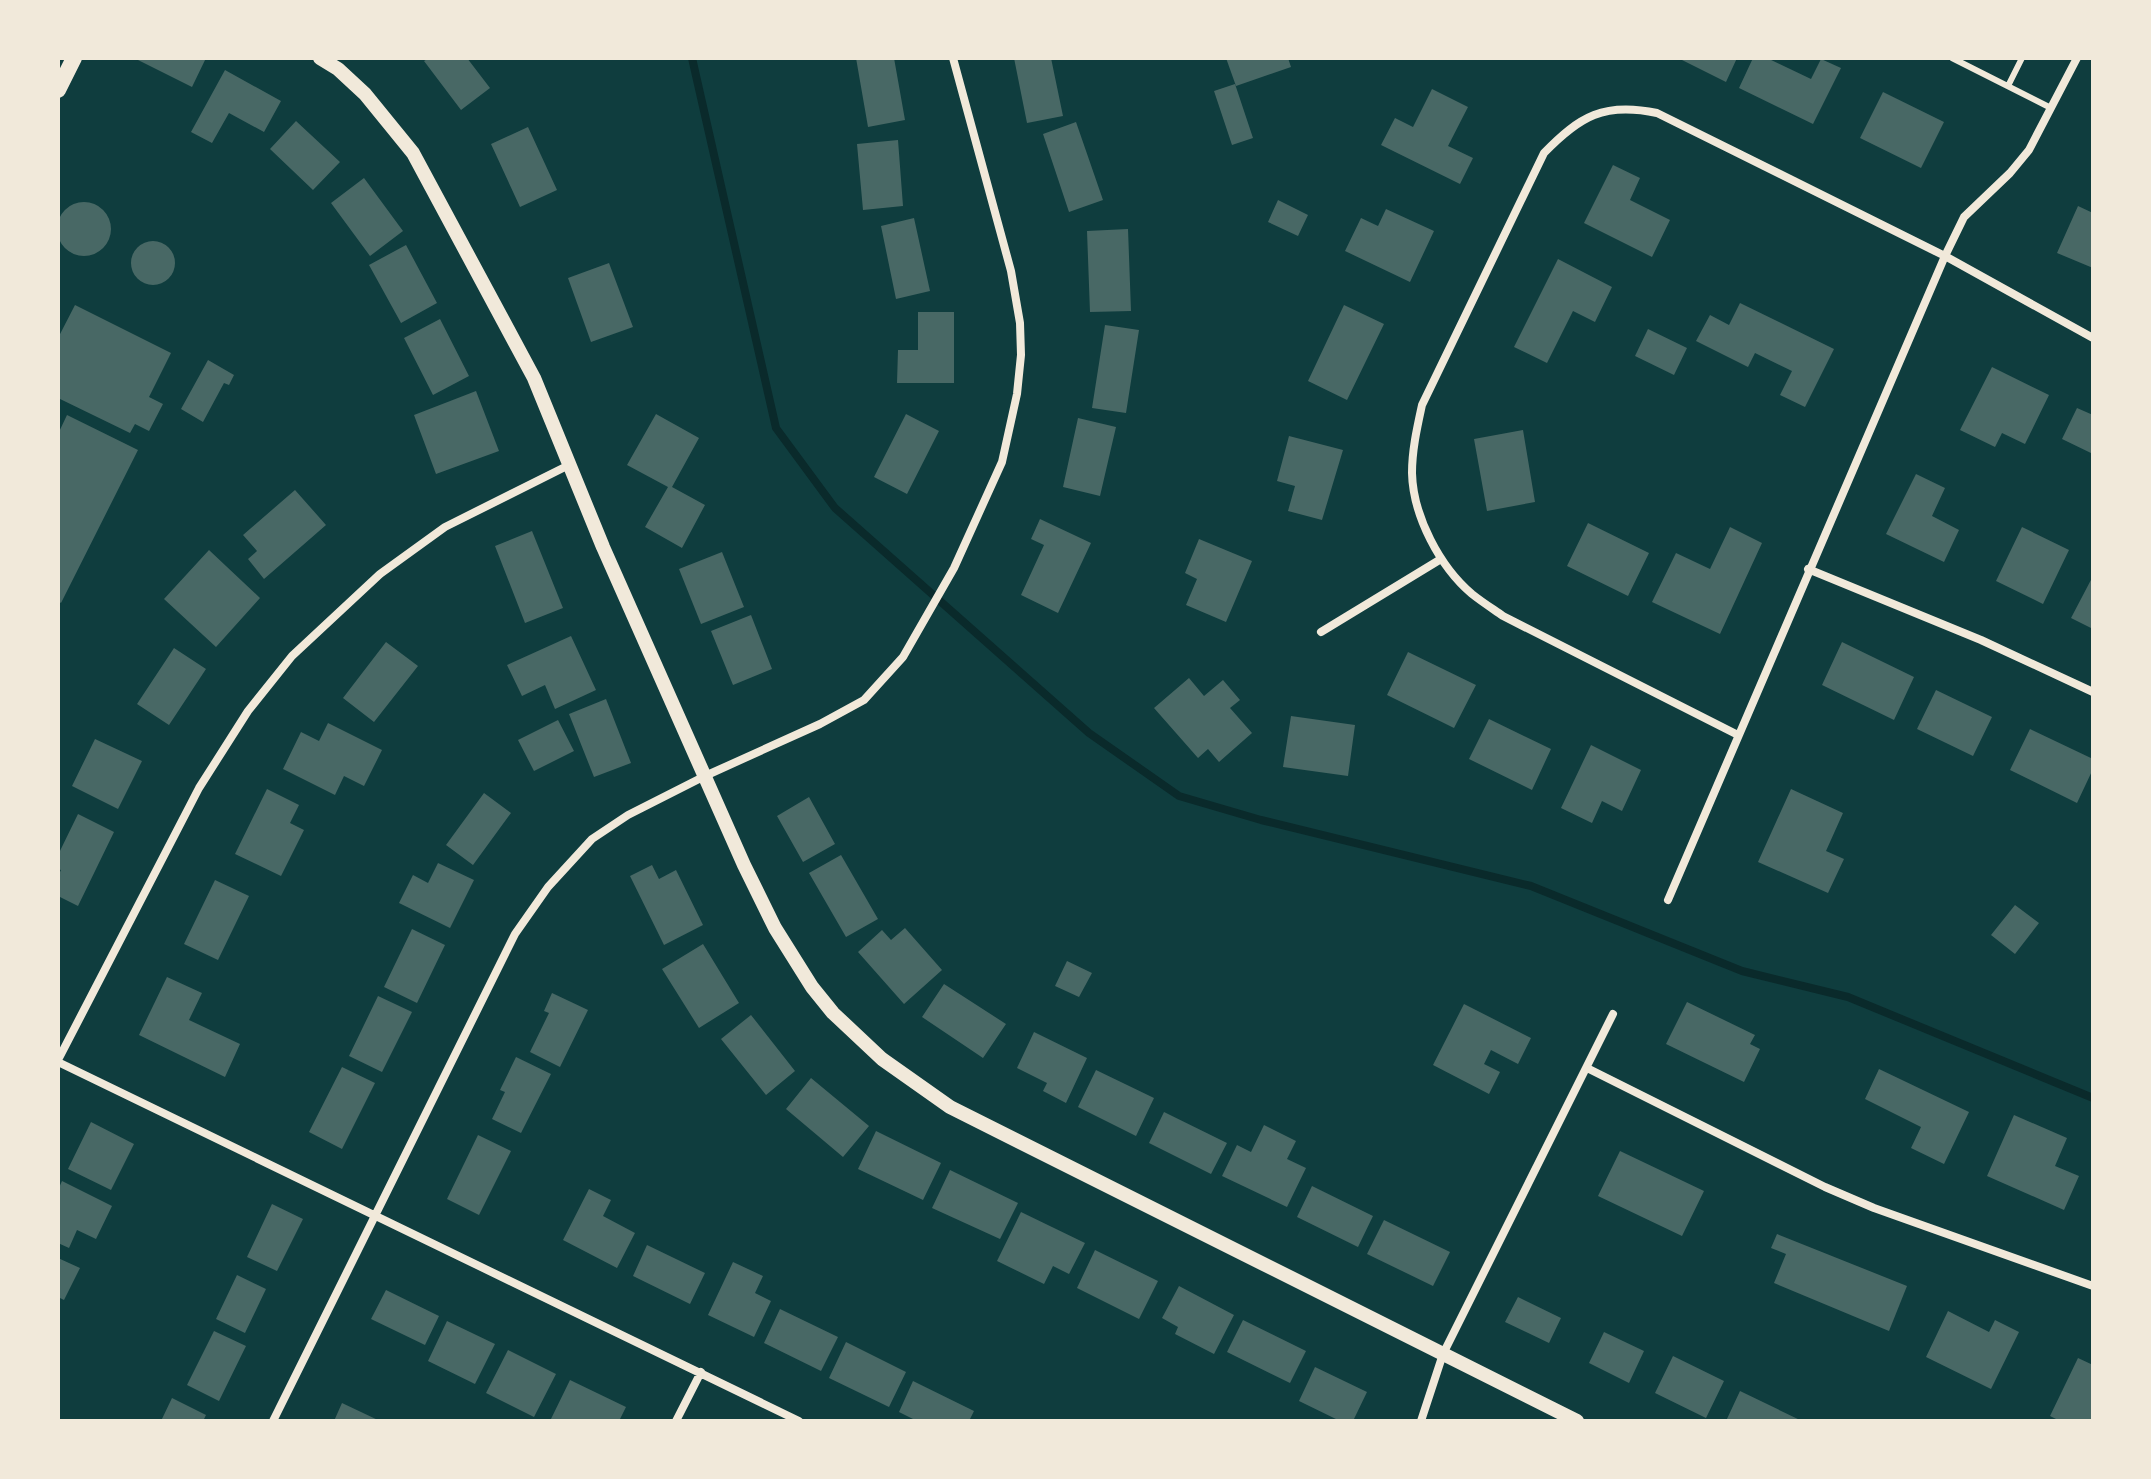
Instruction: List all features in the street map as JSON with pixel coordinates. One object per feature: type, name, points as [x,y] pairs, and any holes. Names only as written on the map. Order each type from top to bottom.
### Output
[{"type":"main road","points":[[58,90],[74,58]]},
{"type":"street","points":[[320,58],[338,69],[365,94],[413,153],[534,378],[757,895],[791,955],[833,1013],[882,1059],[950,1107],[1577,1421]]},
{"type":"street","points":[[273,1421],[515,934],[548,887],[592,839],[628,815],[864,700],[903,657],[954,568],[1002,462],[1017,394],[1021,355],[1020,323],[1011,271],[953,58]]},
{"type":"street","points":[[1668,900],[1945,256],[1964,217],[2029,150],[2077,58]]},
{"type":"street","points":[[1738,735],[1503,616],[1471,593],[1441,559],[1417,505],[1412,477],[1413,445],[1422,405],[1544,153],[1569,128],[1598,112],[1630,107],[1657,113],[1945,256],[2093,338]]},
{"type":"street","points":[[569,465],[445,527],[380,574],[292,656],[248,711],[199,788],[58,1061],[799,1421]]},
{"type":"street","points":[[1321,632],[1441,559]]},
{"type":"street","points":[[1808,569],[1981,640],[2093,692]]},
{"type":"street","points":[[1421,1421],[1443,1354],[1613,1014]]},
{"type":"street","points":[[1587,1068],[1825,1187],[1874,1208],[2093,1286]]},
{"type":"street","points":[[676,1421],[701,1372]]},
{"type":"lane","points":[[1952,58],[2051,108]]},
{"type":"lane","points":[[2008,86],[2022,58]]},
{"type":"building","points":[[134,58],[206,58],[192,87]]},
{"type":"building","points":[[429,58],[467,58],[490,88],[461,110],[424,61]]},
{"type":"building","points":[[856,58],[894,58],[905,120],[868,127]]},
{"type":"building","points":[[1014,58],[1051,58],[1063,116],[1027,123]]},
{"type":"building","points":[[1226,58],[1288,58],[1291,67],[1236,86]]},
{"type":"building","points":[[1678,58],[1737,58],[1726,82]]},
{"type":"building","points":[[1753,58],[1767,58],[1811,79],[1821,59],[1841,68],[1813,124],[1739,88]]},
{"type":"building","points":[[225,70],[281,101],[264,132],[229,113],[212,143],[191,132]]},
{"type":"building","points":[[1235,84],[1253,138],[1232,145],[1214,91]]},
{"type":"building","points":[[1432,89],[1468,107],[1448,146],[1473,158],[1460,184],[1381,145],[1395,118],[1413,127]]},
{"type":"building","points":[[1883,92],[1944,122],[1921,168],[1860,138]]},
{"type":"building","points":[[296,121],[340,162],[313,190],[270,149]]},
{"type":"building","points":[[1076,122],[1103,200],[1069,212],[1043,134]]},
{"type":"building","points":[[528,127],[557,190],[520,207],[491,144]]},
{"type":"building","points":[[898,140],[903,206],[863,210],[857,144]]},
{"type":"building","points":[[1613,165],[1640,178],[1630,200],[1670,220],[1652,257],[1584,223]]},
{"type":"building","points":[[364,178],[403,231],[370,256],[331,203]]},
{"type":"building","points":[[1278,200],[1308,215],[1298,236],[1268,222]]},
{"type":"building","points":[[84,202],[103,210],[111,229],[103,248],[84,256],[65,248],[57,229],[65,210]]},
{"type":"building","points":[[2078,206],[2093,213],[2093,268],[2057,253]]},
{"type":"building","points":[[1386,209],[1434,231],[1410,282],[1345,251],[1361,218],[1378,226]]},
{"type":"building","points":[[914,218],[930,291],[896,299],[881,226]]},
{"type":"building","points":[[1128,229],[1131,311],[1090,312],[1087,231]]},
{"type":"building","points":[[153,241],[169,247],[175,263],[169,279],[153,285],[137,279],[131,263],[137,247]]},
{"type":"building","points":[[406,245],[437,303],[401,323],[369,265]]},
{"type":"building","points":[[1558,259],[1612,287],[1595,322],[1573,311],[1547,363],[1514,347]]},
{"type":"building","points":[[609,263],[633,327],[591,342],[568,278]]},
{"type":"building","points":[[1740,303],[1834,349],[1805,407],[1780,395],[1792,371],[1755,353],[1748,367],[1696,341],[1710,315],[1729,325]]},
{"type":"building","points":[[75,305],[171,353],[149,397],[163,404],[149,431],[135,424],[130,433],[58,398],[58,338]]},
{"type":"building","points":[[1344,305],[1384,324],[1347,400],[1308,381]]},
{"type":"building","points":[[918,312],[954,312],[954,383],[897,383],[898,350],[918,350]]},
{"type":"building","points":[[440,319],[469,376],[433,395],[404,338]]},
{"type":"building","points":[[1105,325],[1139,330],[1126,413],[1092,408]]},
{"type":"building","points":[[1648,329],[1687,348],[1674,375],[1635,356]]},
{"type":"building","points":[[208,360],[234,375],[229,385],[224,383],[203,422],[181,409]]},
{"type":"building","points":[[1992,367],[2049,395],[2025,444],[2002,433],[1995,447],[1960,430]]},
{"type":"building","points":[[476,391],[499,451],[436,474],[414,415]]},
{"type":"building","points":[[2077,408],[2093,415],[2093,454],[2062,439]]},
{"type":"building","points":[[656,414],[699,438],[672,487],[705,505],[682,548],[645,527],[668,487],[627,465]]},
{"type":"building","points":[[906,414],[939,431],[907,494],[874,477]]},
{"type":"building","points":[[67,415],[138,450],[61,603],[58,601],[58,434]]},
{"type":"building","points":[[1078,418],[1116,427],[1100,496],[1063,487]]},
{"type":"building","points":[[1523,430],[1535,502],[1487,511],[1474,439]]},
{"type":"building","points":[[1289,436],[1343,450],[1322,520],[1288,511],[1295,486],[1277,481]]},
{"type":"building","points":[[1916,474],[1945,488],[1932,516],[1959,530],[1944,562],[1886,534]]},
{"type":"building","points":[[295,490],[326,525],[264,579],[248,559],[257,551],[243,535]]},
{"type":"building","points":[[1040,519],[1091,543],[1058,613],[1021,595],[1044,545],[1031,539]]},
{"type":"building","points":[[1588,523],[1649,553],[1628,596],[1567,566]]},
{"type":"building","points":[[1730,527],[1762,543],[1720,634],[1652,602],[1676,553],[1710,569]]},
{"type":"building","points":[[2022,527],[2069,550],[2043,604],[1996,581]]},
{"type":"building","points":[[532,531],[563,608],[525,623],[495,546]]},
{"type":"building","points":[[1199,539],[1252,561],[1226,622],[1186,605],[1197,579],[1185,573]]},
{"type":"building","points":[[209,550],[260,598],[216,647],[164,599]]},
{"type":"building","points":[[722,552],[744,607],[701,624],[679,569]]},
{"type":"building","points":[[2093,576],[2093,629],[2071,618]]},
{"type":"building","points":[[751,615],[772,669],[733,685],[711,631]]},
{"type":"building","points":[[571,636],[596,690],[555,709],[545,685],[522,696],[507,665]]},
{"type":"building","points":[[386,642],[418,666],[374,722],[343,698]]},
{"type":"building","points":[[1842,642],[1914,677],[1894,720],[1822,685]]},
{"type":"building","points":[[174,648],[206,669],[169,725],[137,704]]},
{"type":"building","points":[[1408,652],[1476,685],[1454,728],[1387,695]]},
{"type":"building","points":[[1189,678],[1204,696],[1223,680],[1240,700],[1230,708],[1252,733],[1219,762],[1208,749],[1198,758],[1154,708]]},
{"type":"building","points":[[1936,690],[1992,717],[1973,756],[1917,729]]},
{"type":"building","points":[[606,699],[631,763],[594,777],[569,714]]},
{"type":"building","points":[[1291,716],[1355,725],[1348,776],[1283,767]]},
{"type":"building","points":[[1489,719],[1551,749],[1532,790],[1469,759]]},
{"type":"building","points":[[558,720],[574,751],[534,771],[518,740]]},
{"type":"building","points":[[328,723],[382,750],[364,786],[344,776],[335,795],[283,769],[301,732],[319,741]]},
{"type":"building","points":[[2030,729],[2093,759],[2093,769],[2077,803],[2010,770]]},
{"type":"building","points":[[95,739],[142,761],[118,809],[72,786]]},
{"type":"building","points":[[1591,745],[1641,770],[1622,811],[1602,801],[1592,823],[1561,808]]},
{"type":"building","points":[[267,789],[299,805],[290,823],[304,830],[281,876],[235,854]]},
{"type":"building","points":[[1791,789],[1843,813],[1826,851],[1844,859],[1828,893],[1758,862]]},
{"type":"building","points":[[484,793],[511,813],[473,865],[446,845]]},
{"type":"building","points":[[809,797],[835,844],[803,862],[777,816]]},
{"type":"building","points":[[78,814],[114,832],[78,906],[58,896],[61,870],[58,869],[58,855]]},
{"type":"building","points":[[841,855],[878,919],[846,937],[809,873]]},
{"type":"building","points":[[438,863],[474,880],[450,928],[399,903],[413,875],[428,883]]},
{"type":"building","points":[[652,865],[659,879],[676,870],[703,925],[664,945],[630,876]]},
{"type":"building","points":[[215,880],[249,896],[218,960],[184,944]]},
{"type":"building","points":[[2015,905],[2039,923],[2015,954],[1991,935]]},
{"type":"building","points":[[905,928],[942,970],[904,1004],[858,952],[882,930],[891,940]]},
{"type":"building","points":[[412,929],[445,945],[417,1003],[384,987]]},
{"type":"building","points":[[703,944],[739,1003],[699,1028],[662,969]]},
{"type":"building","points":[[1067,961],[1092,973],[1079,997],[1055,986]]},
{"type":"building","points":[[167,977],[202,993],[189,1020],[240,1044],[225,1077],[139,1035]]},
{"type":"building","points":[[944,984],[1006,1024],[983,1058],[922,1017]]},
{"type":"building","points":[[552,993],[588,1010],[560,1067],[530,1052],[549,1013],[544,1011]]},
{"type":"building","points":[[378,996],[412,1012],[382,1072],[349,1056]]},
{"type":"building","points":[[1687,1002],[1755,1035],[1750,1044],[1760,1049],[1744,1082],[1666,1044]]},
{"type":"building","points":[[1464,1004],[1531,1038],[1518,1064],[1491,1050],[1484,1064],[1500,1072],[1489,1094],[1433,1065]]},
{"type":"building","points":[[751,1015],[795,1071],[766,1095],[721,1039]]},
{"type":"building","points":[[1034,1032],[1087,1058],[1066,1103],[1043,1091],[1047,1083],[1017,1068]]},
{"type":"building","points":[[516,1057],[551,1074],[521,1133],[492,1119],[505,1092],[500,1090]]},
{"type":"building","points":[[342,1067],[375,1083],[342,1149],[309,1132]]},
{"type":"building","points":[[1879,1069],[1969,1112],[1944,1164],[1911,1148],[1921,1127],[1865,1099]]},
{"type":"building","points":[[1096,1070],[1154,1098],[1136,1136],[1078,1107]]},
{"type":"building","points":[[811,1078],[869,1126],[843,1157],[786,1109]]},
{"type":"building","points":[[1164,1112],[1227,1143],[1211,1174],[1149,1143]]},
{"type":"building","points":[[2014,1115],[2067,1138],[2055,1166],[2079,1176],[2064,1210],[1987,1176]]},
{"type":"building","points":[[91,1122],[134,1144],[111,1190],[68,1169]]},
{"type":"building","points":[[1264,1125],[1296,1141],[1287,1159],[1306,1168],[1287,1207],[1222,1176],[1237,1145],[1251,1152]]},
{"type":"building","points":[[876,1131],[941,1163],[923,1200],[858,1169]]},
{"type":"building","points":[[478,1135],[511,1151],[479,1215],[447,1199]]},
{"type":"building","points":[[1620,1151],[1704,1191],[1682,1236],[1598,1196]]},
{"type":"building","points":[[950,1170],[1018,1203],[1000,1239],[932,1208]]},
{"type":"building","points":[[62,1181],[112,1206],[96,1239],[77,1230],[69,1248],[58,1243],[58,1190]]},
{"type":"building","points":[[1312,1186],[1373,1216],[1358,1247],[1297,1217]]},
{"type":"building","points":[[589,1189],[611,1200],[603,1216],[635,1233],[617,1268],[563,1240]]},
{"type":"building","points":[[272,1204],[303,1219],[277,1271],[247,1257]]},
{"type":"building","points":[[1021,1212],[1085,1243],[1069,1274],[1053,1266],[1044,1284],[997,1261]]},
{"type":"building","points":[[1384,1220],[1450,1252],[1433,1286],[1367,1254]]},
{"type":"building","points":[[1777,1234],[1907,1286],[1889,1331],[1774,1283],[1786,1254],[1771,1248]]},
{"type":"building","points":[[647,1245],[705,1273],[690,1304],[633,1276]]},
{"type":"building","points":[[1095,1250],[1158,1281],[1139,1319],[1077,1288]]},
{"type":"building","points":[[58,1258],[80,1268],[64,1300],[58,1297]]},
{"type":"building","points":[[733,1262],[763,1276],[755,1293],[771,1301],[754,1337],[708,1315]]},
{"type":"building","points":[[237,1275],[266,1289],[245,1333],[216,1319]]},
{"type":"building","points":[[1179,1286],[1234,1315],[1214,1354],[1175,1334],[1178,1327],[1162,1318]]},
{"type":"building","points":[[386,1290],[439,1316],[425,1345],[371,1319]]},
{"type":"building","points":[[1518,1297],[1561,1318],[1549,1343],[1505,1322]]},
{"type":"building","points":[[780,1309],[838,1337],[821,1371],[764,1343]]},
{"type":"building","points":[[1948,1311],[1989,1332],[1995,1320],[2019,1332],[1991,1389],[1926,1357]]},
{"type":"building","points":[[1243,1320],[1306,1351],[1290,1383],[1227,1352]]},
{"type":"building","points":[[447,1321],[495,1344],[475,1384],[428,1361]]},
{"type":"building","points":[[214,1331],[246,1346],[219,1401],[187,1385]]},
{"type":"building","points":[[1604,1332],[1644,1351],[1629,1383],[1589,1363]]},
{"type":"building","points":[[846,1342],[906,1372],[889,1407],[829,1378]]},
{"type":"building","points":[[508,1350],[556,1374],[534,1417],[486,1393]]},
{"type":"building","points":[[1673,1356],[1724,1381],[1706,1418],[1655,1393]]},
{"type":"building","points":[[2078,1358],[2093,1365],[2093,1421],[2060,1421],[2050,1416]]},
{"type":"building","points":[[1315,1367],[1367,1392],[1353,1421],[1340,1421],[1299,1401]]},
{"type":"building","points":[[570,1380],[626,1407],[619,1421],[550,1421]]},
{"type":"building","points":[[913,1381],[974,1411],[969,1421],[917,1421],[899,1412]]},
{"type":"building","points":[[1740,1391],[1802,1421],[1726,1421]]},
{"type":"building","points":[[172,1398],[206,1415],[203,1421],[161,1421]]},
{"type":"building","points":[[342,1403],[380,1421],[334,1421]]},
{"type":"waterway","points":[[692,58],[776,428],[835,508],[1089,733],[1179,796],[1261,820],[1531,886],[1742,971],[1848,997],[2093,1098]]}]
